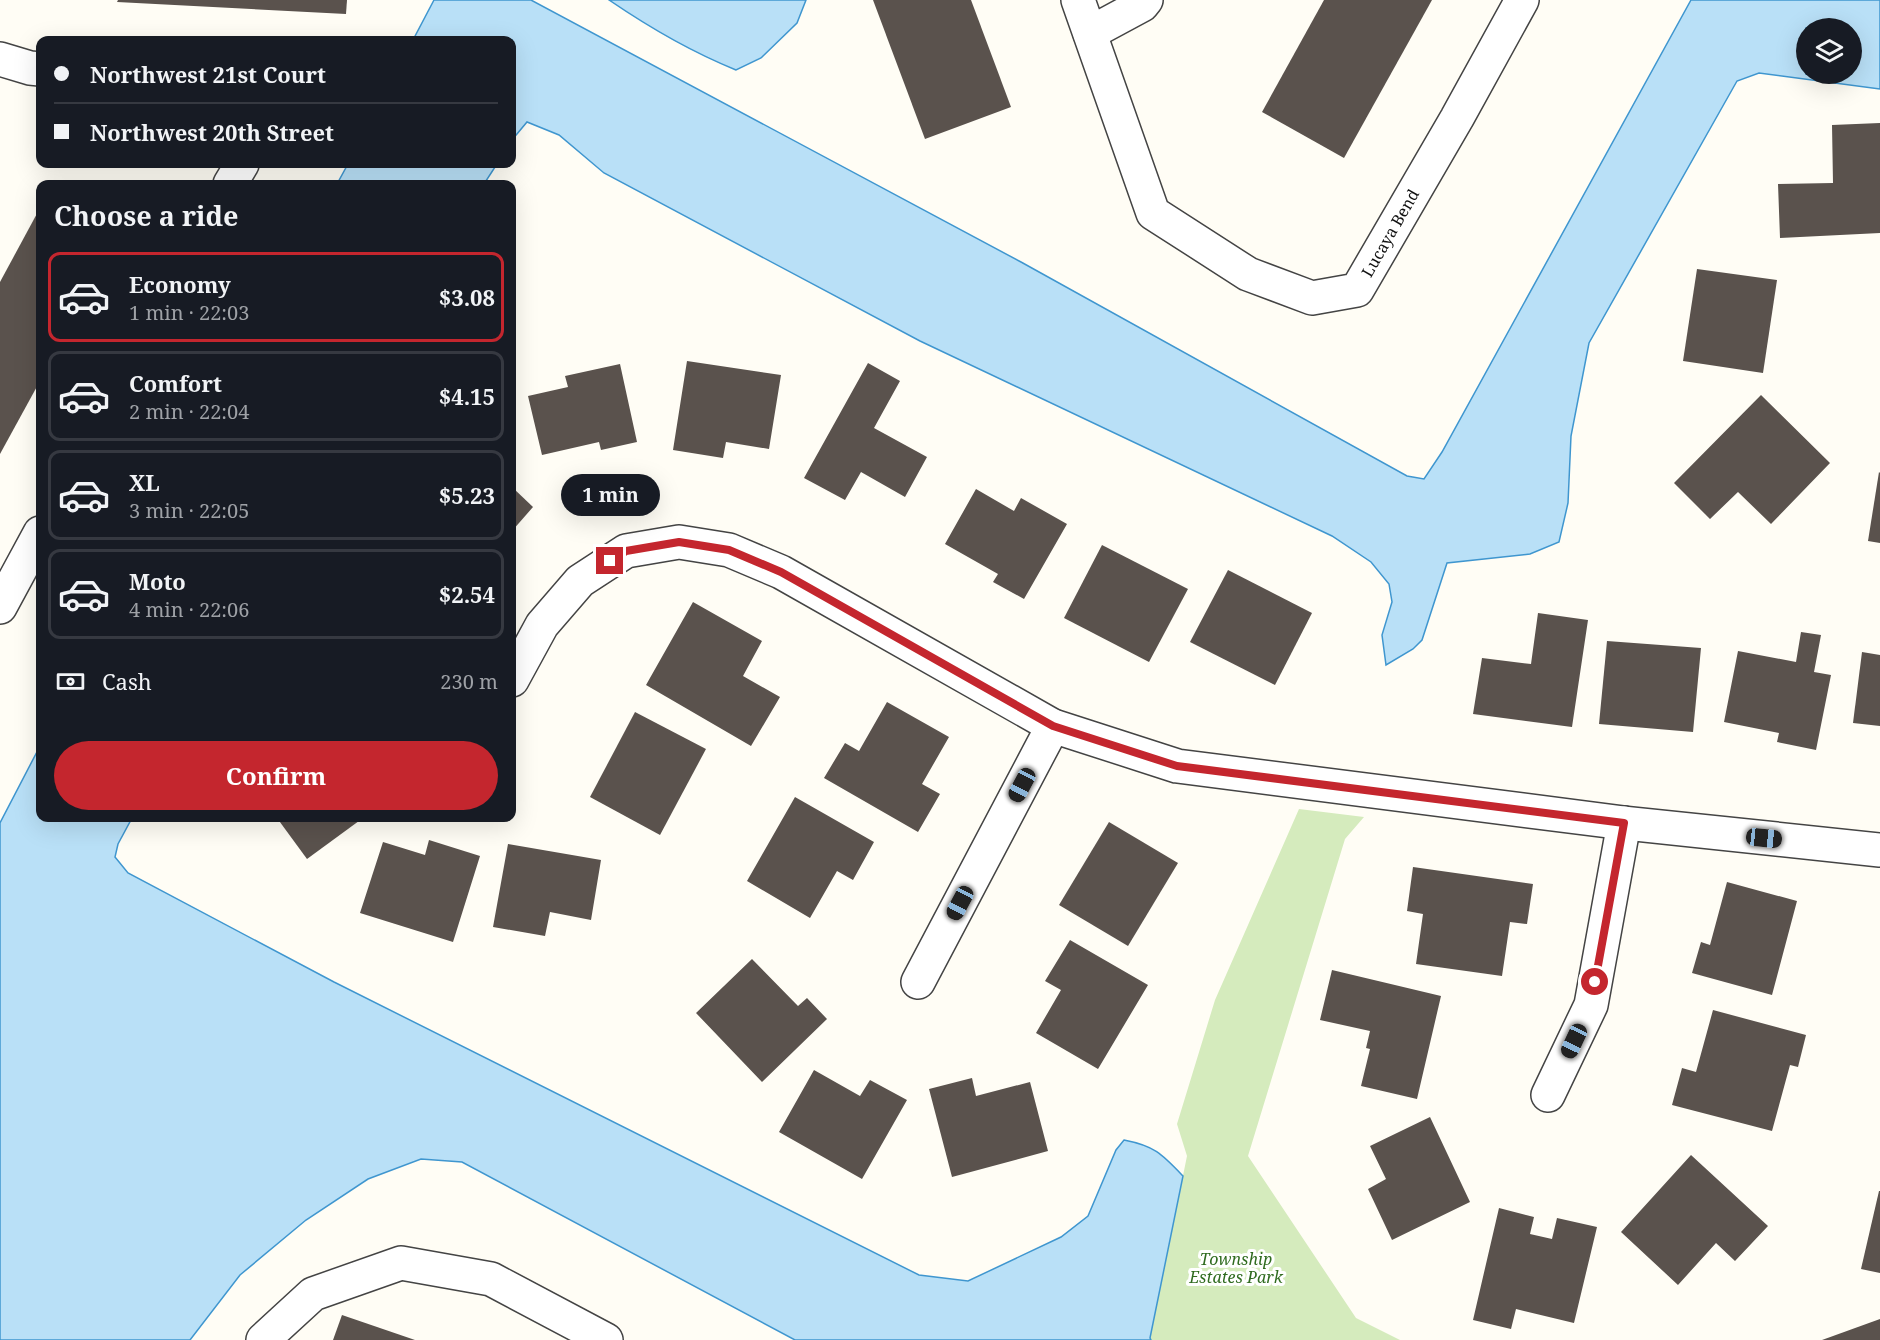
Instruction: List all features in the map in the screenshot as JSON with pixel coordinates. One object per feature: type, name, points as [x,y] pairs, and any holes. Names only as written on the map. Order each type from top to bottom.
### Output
[{"type":"street","name":"Lucaya Bend","points":[[1078,0],[1153,213],[1248,274],[1312,298],[1357,290],[1457,118],[1522,0]]},
{"type":"street","points":[[1090,33],[1142,5],[1146,0]]},
{"type":"street","points":[[0,59],[36,69]]},
{"type":"street","points":[[0,607],[36,540]]},
{"type":"street","points":[[516,673],[542,625],[580,581],[626,551],[679,542],[729,550],[781,572],[1053,726],[1177,766],[1624,823],[1880,850]]},
{"type":"street","points":[[918,982],[1053,726]]},
{"type":"street","points":[[1548,1095],[1591,1005],[1624,823]]},
{"type":"street","points":[[263,1340],[313,1294],[401,1263],[491,1279],[606,1340]]},
{"type":"green space","name":"Township Estates Park","points":[[1299,809],[1364,817],[1345,839],[1248,1156],[1356,1318],[1400,1340],[1151,1340],[1187,1156],[1177,1124],[1215,1000]]},
{"type":"water","points":[[434,0],[531,0],[1021,262],[1407,476],[1424,479],[1442,452],[1691,0],[1880,0],[1880,89],[1842,84],[1862,84],[1862,18],[1796,18],[1796,78],[1759,73],[1737,81],[1589,343],[1571,436],[1568,503],[1559,542],[1530,554],[1447,563],[1422,640],[1413,649],[1386,665],[1382,635],[1392,602],[1389,584],[1371,562],[1332,536],[920,341],[604,173],[559,135],[527,122],[516,135],[516,36],[415,36]]},
{"type":"water","points":[[609,0],[806,0],[797,23],[761,58],[736,70],[670,38]]},
{"type":"water","points":[[346,168],[494,168],[487,180],[339,180]]},
{"type":"water","points":[[36,754],[36,822],[130,822],[118,844],[115,857],[128,873],[334,982],[919,1275],[968,1281],[1061,1237],[1088,1216],[1116,1150],[1124,1140],[1151,1148],[1183,1176],[1151,1340],[795,1340],[462,1162],[421,1159],[368,1179],[306,1220],[240,1275],[190,1340],[0,1340],[0,823]]},
{"type":"building","points":[[118,0],[347,0],[346,14],[117,2]]},
{"type":"building","points":[[873,0],[971,0],[1011,107],[925,139]]},
{"type":"building","points":[[1324,0],[1432,0],[1344,158],[1262,112]]},
{"type":"building","points":[[1880,123],[1880,233],[1780,238],[1778,184],[1833,183],[1832,125]]},
{"type":"building","points":[[36,215],[36,388],[0,454],[0,282]]},
{"type":"building","points":[[1697,269],[1777,280],[1763,373],[1683,361]]},
{"type":"building","points":[[687,361],[781,375],[769,449],[726,442],[723,458],[673,450]]},
{"type":"building","points":[[868,363],[900,381],[874,428],[927,457],[905,497],[861,472],[845,500],[804,478]]},
{"type":"building","points":[[620,364],[637,442],[601,450],[599,442],[542,455],[528,396],[568,387],[565,376]]},
{"type":"building","points":[[1761,395],[1830,463],[1771,524],[1738,492],[1710,519],[1674,483]]},
{"type":"building","points":[[1880,473],[1880,543],[1868,541]]},
{"type":"building","points":[[976,489],[1014,511],[1021,498],[1067,524],[1024,599],[993,582],[998,574],[945,544]]},
{"type":"building","points":[[516,491],[533,507],[516,526]]},
{"type":"building","points":[[1102,545],[1188,589],[1149,662],[1064,618]]},
{"type":"building","points":[[1228,570],[1312,613],[1275,685],[1190,642]]},
{"type":"building","points":[[693,602],[762,641],[743,676],[780,697],[751,746],[646,685]]},
{"type":"building","points":[[1538,613],[1588,620],[1572,727],[1473,714],[1482,658],[1531,664]]},
{"type":"building","points":[[1801,632],[1821,635],[1814,672],[1831,675],[1816,750],[1777,742],[1779,733],[1724,722],[1738,651],[1796,662]]},
{"type":"building","points":[[1607,641],[1701,648],[1693,732],[1599,724]]},
{"type":"building","points":[[1862,652],[1880,655],[1880,726],[1853,723]]},
{"type":"building","points":[[887,702],[949,737],[922,784],[940,794],[918,832],[824,778],[845,743],[859,751]]},
{"type":"building","points":[[635,712],[706,749],[660,835],[590,797]]},
{"type":"building","points":[[795,797],[874,842],[853,880],[837,871],[810,918],[747,881]]},
{"type":"building","points":[[280,822],[358,822],[307,859]]},
{"type":"building","points":[[1109,822],[1178,863],[1128,946],[1059,905]]},
{"type":"building","points":[[429,840],[480,856],[453,942],[360,913],[383,842],[425,855]]},
{"type":"building","points":[[508,844],[601,860],[591,920],[550,912],[545,936],[493,927]]},
{"type":"building","points":[[1413,867],[1533,884],[1527,924],[1510,922],[1502,976],[1416,964],[1423,914],[1407,911]]},
{"type":"building","points":[[1727,882],[1797,901],[1772,995],[1692,973],[1701,942],[1710,945]]},
{"type":"building","points":[[1070,940],[1148,985],[1098,1069],[1036,1033],[1061,990],[1045,981]]},
{"type":"building","points":[[752,959],[798,1006],[807,998],[827,1019],[762,1082],[696,1013]]},
{"type":"building","points":[[1332,970],[1441,996],[1417,1099],[1361,1086],[1370,1049],[1366,1048],[1370,1031],[1320,1020]]},
{"type":"building","points":[[1713,1010],[1806,1035],[1798,1067],[1790,1065],[1772,1131],[1672,1105],[1682,1068],[1696,1072]]},
{"type":"building","points":[[814,1070],[860,1096],[870,1080],[907,1100],[862,1179],[779,1132]]},
{"type":"building","points":[[972,1078],[976,1096],[1030,1082],[1048,1151],[952,1177],[929,1089]]},
{"type":"building","points":[[1430,1117],[1470,1202],[1392,1240],[1368,1189],[1386,1179],[1370,1146]]},
{"type":"building","points":[[1691,1155],[1768,1226],[1735,1261],[1716,1243],[1678,1285],[1621,1232]]},
{"type":"building","points":[[1880,1191],[1880,1273],[1861,1269]]},
{"type":"building","points":[[1499,1208],[1534,1217],[1530,1234],[1552,1239],[1557,1218],[1597,1227],[1574,1323],[1516,1309],[1511,1329],[1473,1320]]},
{"type":"building","points":[[342,1315],[415,1340],[333,1340]]},
{"type":"building","points":[[1880,1319],[1880,1340],[1822,1340]]},
{"type":"route","points":[[610,561],[626,551],[679,542],[729,550],[781,572],[1053,726],[1177,766],[1624,823],[1595,982]]}]
